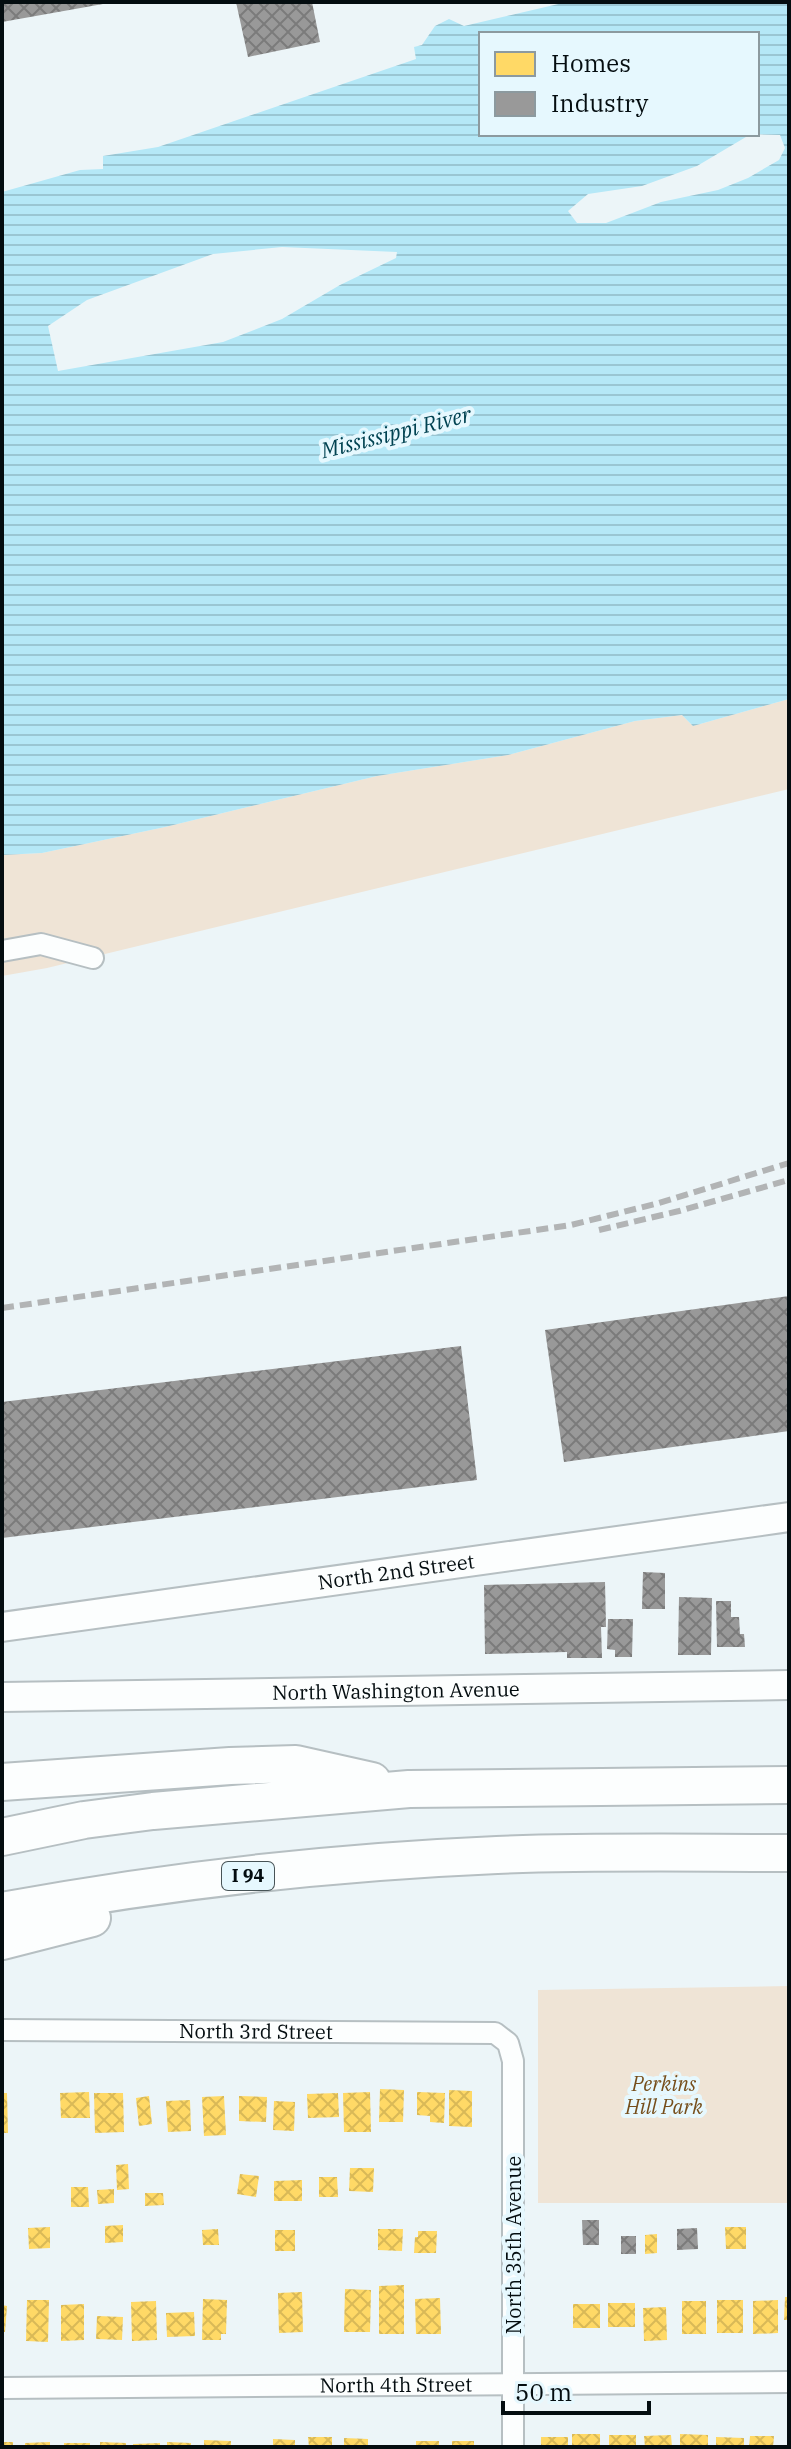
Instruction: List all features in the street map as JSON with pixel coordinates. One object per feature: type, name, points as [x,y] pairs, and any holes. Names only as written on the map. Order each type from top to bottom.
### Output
[{"type":"highway","points":[[2,1782],[296,1764],[409,1789]]},
{"type":"highway","points":[[2,1837],[153,1811],[409,1789],[789,1785]]},
{"type":"highway","name":"I 94","points":[[2,1911],[69,1899],[373,1862],[496,1855],[789,1853]]},
{"type":"highway","points":[[2,1941],[130,1911],[496,1855]]},
{"type":"street","points":[[2,951],[41,944],[93,958]]},
{"type":"street","name":"North 2nd Street","points":[[2,1627],[789,1517]]},
{"type":"street","name":"North Washington Avenue","points":[[2,1697],[789,1685]]},
{"type":"street","name":"North 3rd Street","points":[[2,2030],[495,2033],[508,2043]]},
{"type":"street","name":"North 35th Avenue","points":[[508,2043],[513,2061],[513,2447]]},
{"type":"street","name":"North 4th Street","points":[[2,2388],[789,2382]]},
{"type":"green space","points":[[789,699],[789,789],[47,968],[2,976],[2,855],[42,853],[377,776],[508,755],[635,721],[682,715],[693,726]]},
{"type":"green space","name":"Perkins Hill Park","points":[[789,1986],[789,2203],[538,2203],[538,1990]]},
{"type":"water","name":"Mississippi River","points":[[567,2],[789,2],[789,699],[693,726],[682,715],[635,721],[508,755],[377,776],[42,853],[2,855],[2,192],[80,170],[103,169],[103,156],[158,147],[416,59],[414,47],[422,45],[435,26],[449,19],[464,26]],"holes":[[[282,247],[397,252],[396,258],[340,285],[282,319],[223,342],[58,371],[48,326],[87,300],[213,254]]]},
{"type":"building: Homes","points":[[380,2089],[404,2090],[403,2122],[379,2122]]},
{"type":"building: Homes","points":[[449,2090],[472,2091],[472,2127],[449,2126]]},
{"type":"building: Homes","points":[[89,2092],[90,2118],[61,2118],[60,2093]]},
{"type":"building: Homes","points":[[370,2092],[371,2132],[344,2132],[343,2093]]},
{"type":"building: Homes","points":[[417,2092],[445,2093],[444,2123],[430,2122],[430,2116],[417,2115]]},
{"type":"building: Homes","points":[[2,2093],[7,2093],[8,2133],[2,2133]]},
{"type":"building: Homes","points":[[94,2093],[123,2093],[124,2132],[95,2133]]},
{"type":"building: Homes","points":[[338,2093],[339,2117],[308,2118],[307,2094]]},
{"type":"building: Homes","points":[[149,2096],[152,2124],[139,2126],[136,2098]]},
{"type":"building: Homes","points":[[224,2096],[226,2135],[204,2136],[202,2097]]},
{"type":"building: Homes","points":[[239,2096],[267,2097],[266,2122],[239,2121]]},
{"type":"building: Homes","points":[[190,2100],[191,2131],[168,2132],[166,2101]]},
{"type":"building: Homes","points":[[274,2101],[295,2102],[294,2131],[273,2130]]},
{"type":"building: Homes","points":[[128,2164],[129,2189],[117,2190],[116,2165]]},
{"type":"building: Homes","points":[[350,2168],[374,2168],[373,2192],[349,2191]]},
{"type":"building: Homes","points":[[240,2174],[259,2176],[256,2197],[237,2194]]},
{"type":"building: Homes","points":[[319,2177],[337,2177],[338,2197],[319,2197]]},
{"type":"building: Homes","points":[[302,2180],[302,2201],[274,2201],[274,2181]]},
{"type":"building: Homes","points":[[71,2187],[88,2187],[89,2207],[71,2207]]},
{"type":"building: Homes","points":[[114,2189],[114,2203],[98,2204],[97,2190]]},
{"type":"building: Homes","points":[[145,2193],[163,2193],[164,2205],[145,2206]]},
{"type":"building: Homes","points":[[123,2225],[123,2242],[105,2243],[105,2226]]},
{"type":"building: Homes","points":[[50,2227],[50,2248],[29,2249],[28,2228]]},
{"type":"building: Homes","points":[[725,2227],[746,2227],[746,2249],[726,2249]]},
{"type":"building: Homes","points":[[218,2229],[219,2245],[203,2245],[202,2230]]},
{"type":"building: Homes","points":[[378,2229],[403,2229],[402,2251],[378,2250]]},
{"type":"building: Homes","points":[[275,2230],[295,2230],[295,2251],[275,2251]]},
{"type":"building: Homes","points":[[418,2231],[437,2231],[436,2253],[414,2253]]},
{"type":"building: Homes","points":[[657,2234],[657,2253],[645,2254],[645,2235]]},
{"type":"building: Homes","points":[[404,2285],[404,2334],[379,2334],[379,2286]]},
{"type":"building: Homes","points":[[345,2289],[371,2290],[370,2332],[344,2332]]},
{"type":"building: Homes","points":[[302,2292],[303,2332],[279,2333],[278,2293]]},
{"type":"building: Homes","points":[[785,2297],[789,2297],[789,2320],[784,2320]]},
{"type":"building: Homes","points":[[440,2298],[441,2334],[416,2334],[415,2299]]},
{"type":"building: Homes","points":[[203,2299],[227,2300],[226,2334],[221,2334],[221,2340],[202,2340]]},
{"type":"building: Homes","points":[[27,2300],[49,2300],[48,2342],[26,2341]]},
{"type":"building: Homes","points":[[717,2300],[743,2300],[743,2333],[717,2333]]},
{"type":"building: Homes","points":[[778,2300],[778,2333],[753,2334],[753,2301]]},
{"type":"building: Homes","points":[[156,2301],[157,2340],[132,2341],[131,2302]]},
{"type":"building: Homes","points":[[682,2301],[706,2301],[706,2334],[682,2334]]},
{"type":"building: Homes","points":[[608,2303],[635,2303],[635,2327],[608,2327]]},
{"type":"building: Homes","points":[[84,2304],[84,2340],[61,2341],[61,2305]]},
{"type":"building: Homes","points":[[573,2304],[600,2304],[600,2328],[573,2328]]},
{"type":"building: Homes","points":[[2,2305],[7,2306],[5,2332],[2,2332]]},
{"type":"building: Homes","points":[[666,2307],[667,2340],[644,2341],[643,2308]]},
{"type":"building: Homes","points":[[194,2312],[195,2336],[167,2337],[166,2313]]},
{"type":"building: Homes","points":[[97,2316],[123,2317],[122,2340],[96,2339]]},
{"type":"building: Homes","points":[[572,2434],[600,2434],[600,2447],[572,2447]]},
{"type":"building: Homes","points":[[680,2434],[708,2435],[708,2447],[680,2447]]},
{"type":"building: Homes","points":[[609,2435],[636,2435],[636,2447],[609,2447]]},
{"type":"building: Homes","points":[[671,2435],[672,2447],[645,2447],[644,2436]]},
{"type":"building: Homes","points":[[750,2436],[774,2436],[773,2447],[749,2447]]},
{"type":"building: Homes","points":[[308,2437],[332,2437],[332,2447],[309,2447]]},
{"type":"building: Homes","points":[[541,2437],[568,2437],[568,2447],[541,2447]]},
{"type":"building: Homes","points":[[716,2437],[744,2438],[744,2447],[716,2447]]},
{"type":"building: Homes","points":[[344,2438],[368,2439],[368,2447],[344,2447]]},
{"type":"building: Homes","points":[[273,2439],[295,2440],[295,2447],[273,2447]]},
{"type":"building: Homes","points":[[204,2440],[231,2441],[231,2447],[204,2447]]},
{"type":"building: Homes","points":[[416,2441],[439,2441],[439,2447],[416,2447]]},
{"type":"building: Homes","points":[[452,2441],[474,2441],[474,2447],[452,2447]]},
{"type":"building: Homes","points":[[2,2442],[13,2442],[13,2447],[2,2447]]},
{"type":"building: Homes","points":[[50,2442],[50,2447],[25,2447],[25,2443]]},
{"type":"building: Homes","points":[[100,2442],[126,2443],[126,2447],[100,2447]]},
{"type":"building: Homes","points":[[167,2442],[191,2443],[191,2447],[167,2447]]},
{"type":"building: Homes","points":[[64,2443],[90,2443],[90,2447],[64,2447]]},
{"type":"building: Homes","points":[[160,2443],[160,2447],[133,2447],[133,2444]]},
{"type":"building: Industry","points":[[2,2],[103,2],[103,4],[2,22]]},
{"type":"building: Industry","points":[[236,2],[312,2],[320,42],[248,57]]},
{"type":"building: Industry","points":[[789,1296],[789,1431],[564,1462],[545,1330]]},
{"type":"building: Industry","points":[[461,1346],[477,1480],[2,1538],[2,1402]]},
{"type":"building: Industry","points":[[643,1572],[665,1573],[665,1609],[642,1609]]},
{"type":"building: Industry","points":[[605,1582],[606,1627],[601,1627],[602,1658],[567,1658],[567,1652],[485,1654],[484,1585]]},
{"type":"building: Industry","points":[[679,1597],[712,1598],[711,1655],[678,1655]]},
{"type":"building: Industry","points":[[716,1601],[731,1601],[731,1617],[739,1617],[745,1647],[717,1647]]},
{"type":"building: Industry","points":[[608,1619],[633,1619],[632,1657],[615,1657],[615,1650],[607,1649]]},
{"type":"building: Industry","points":[[582,2220],[599,2220],[599,2245],[583,2245]]},
{"type":"building: Industry","points":[[697,2228],[698,2249],[677,2250],[677,2229]]},
{"type":"building: Industry","points":[[621,2236],[636,2236],[636,2254],[621,2254]]},
{"type":"railway","points":[[2,1308],[571,1225],[659,1203],[789,1163]]},
{"type":"railway","points":[[599,1230],[789,1180]]}]
